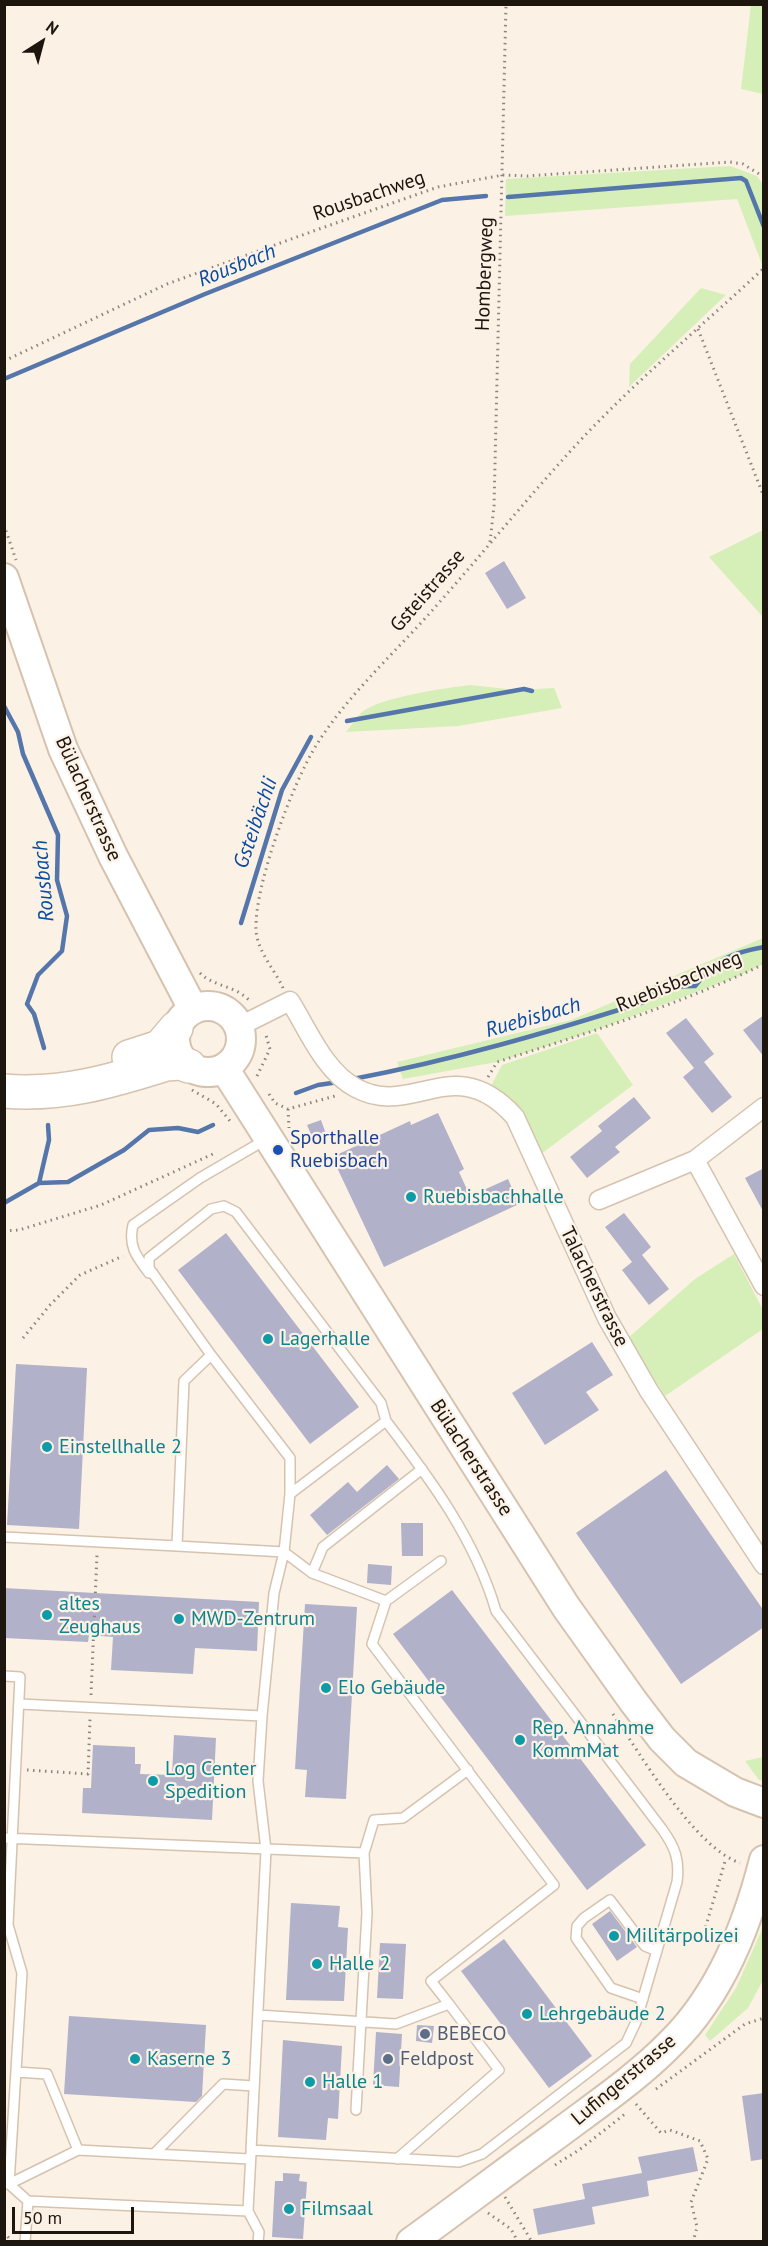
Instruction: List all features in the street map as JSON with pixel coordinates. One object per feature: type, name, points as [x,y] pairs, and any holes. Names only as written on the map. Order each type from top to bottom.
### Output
[{"type":"highway","points":[[4,1073],[44,1075],[96,1067],[160,1047],[185,1018]]},
{"type":"highway","points":[[4,1091],[30,1093],[76,1089],[166,1064],[180,1063],[189,1066]]},
{"type":"main road","name":"Bülacherstrasse","points":[[12,574],[63,749],[185,1018]]},
{"type":"main road","points":[[211,1006],[220,1008],[252,1030],[224,1068],[206,1072],[189,1066],[177,1052],[175,1044],[185,1018],[211,1006]]},
{"type":"main road","name":"Bülacherstrasse","points":[[224,1068],[279,1136],[566,1607],[633,1701],[662,1739],[686,1763],[735,1792],[764,1803]]},
{"type":"main road","name":"Lufingerstrasse","points":[[411,2241],[609,2097],[672,2042],[710,1994],[728,1963],[749,1910],[764,1860]]},
{"type":"street","points":[[252,1030],[290,1000],[331,1067],[357,1089],[386,1096],[460,1085],[482,1089]]},
{"type":"street","name":"Talacherstrasse","points":[[482,1089],[501,1101],[515,1117],[607,1318],[649,1391],[764,1565]]},
{"type":"street","points":[[599,1200],[695,1160],[764,1107]]},
{"type":"street","points":[[695,1160],[764,1286]]},
{"type":"lane","points":[[258,2241],[259,2232],[248,2211],[266,1850],[258,1781],[274,1593],[284,1552],[290,1494],[290,1458],[133,1252],[130,1238],[133,1225],[200,1178],[279,1136]]},
{"type":"lane","points":[[7,2184],[78,2150],[459,2162],[482,2154],[619,2051],[632,2035],[677,1882],[679,1864],[673,1845],[496,1611],[486,1575],[468,1541],[422,1468],[386,1421],[381,1403],[236,1212],[224,1206],[211,1209],[158,1250],[149,1258],[148,1268],[153,1277]]},
{"type":"lane","points":[[177,1546],[184,1381],[211,1355]]},
{"type":"lane","points":[[290,1494],[386,1421]]},
{"type":"lane","points":[[312,1573],[323,1547],[422,1468]]},
{"type":"lane","points":[[4,1538],[284,1552],[312,1573],[386,1601]]},
{"type":"lane","points":[[397,2159],[499,2070],[431,1981],[554,1885],[372,1644],[386,1601],[441,1561]]},
{"type":"lane","points":[[4,1676],[20,1677],[17,1770],[9,1838],[6,1929],[22,1973],[7,2184]]},
{"type":"lane","points":[[20,1704],[262,1716]]},
{"type":"lane","points":[[356,2110],[367,1912],[364,1854],[374,1820],[403,1818],[468,1770]]},
{"type":"lane","points":[[9,1838],[364,1854]]},
{"type":"lane","points":[[643,1999],[618,1991],[606,1982],[576,1938],[577,1926],[584,1917],[610,1900],[645,1946],[657,1951]]},
{"type":"lane","points":[[258,2015],[396,2024],[449,2004]]},
{"type":"lane","points":[[16,2072],[47,2074],[78,2150]]},
{"type":"lane","points":[[154,2154],[224,2084],[254,2086]]},
{"type":"lane","points":[[7,2184],[28,2201],[248,2211]]},
{"type":"lane","points":[[25,2241],[28,2201]]},
{"type":"path","name":"Hombergweg","points":[[489,544],[495,494],[506,4]]},
{"type":"path","name":"Rousbachweg","points":[[4,361],[167,284],[438,187],[503,175],[527,176],[730,162],[743,164],[764,177]]},
{"type":"path","name":"Gsteistrasse","points":[[290,1000],[259,944],[256,932],[261,888],[289,801],[315,746],[342,708],[404,642],[577,444],[634,387],[764,268]]},
{"type":"path","points":[[698,329],[764,497]]},
{"type":"path","points":[[4,525],[12,574]]},
{"type":"path","name":"Ruebisbachweg","points":[[482,1089],[497,1062],[596,1030],[739,976],[764,964]]},
{"type":"path","points":[[197,969],[207,980],[232,987],[249,1000]]},
{"type":"path","points":[[252,1030],[270,1049],[262,1069],[256,1075],[262,1084]]},
{"type":"path","points":[[269,1094],[275,1103],[288,1109],[357,1089]]},
{"type":"path","points":[[279,1136],[288,1109]]},
{"type":"path","points":[[4,1231],[19,1230],[101,1205],[214,1154]]},
{"type":"path","points":[[23,1338],[50,1305],[80,1275],[133,1252]]},
{"type":"path","points":[[17,1770],[88,1774],[97,1543]]},
{"type":"path","points":[[711,1939],[703,1936],[726,1858]]},
{"type":"path","points":[[636,2103],[661,2133],[670,2130],[700,2141],[708,2159],[690,2202],[697,2227],[693,2241]]},
{"type":"path","points":[[501,2191],[532,2241]]},
{"type":"path","points":[[481,2204],[487,2212],[511,2229],[518,2241]]},
{"type":"path","points":[[4,2232],[12,2241]]},
{"type":"green space","points":[[751,5],[763,5],[763,94],[741,89]]},
{"type":"green space","points":[[730,166],[757,176],[763,185],[763,267],[737,199],[505,216],[506,179]]},
{"type":"green space","points":[[701,288],[726,295],[629,387],[630,364]]},
{"type":"green space","points":[[763,530],[763,617],[709,557]]},
{"type":"green space","points":[[470,685],[517,690],[554,688],[562,708],[458,726],[346,732],[361,713],[382,702],[413,694]]},
{"type":"green space","points":[[763,938],[763,964],[739,976],[596,1030],[497,1062],[403,1079],[397,1062],[571,1020]]},
{"type":"green space","points":[[597,1033],[633,1085],[541,1154],[515,1108],[491,1086],[502,1065]]},
{"type":"green space","points":[[734,1254],[763,1310],[763,1329],[665,1396],[628,1338],[695,1279]]},
{"type":"green space","points":[[764,1757],[763,1781],[759,1780],[745,1761]]},
{"type":"green space","points":[[763,1927],[763,1980],[748,2008],[710,2041],[705,2035],[736,1988]]},
{"type":"building","points":[[504,561],[526,598],[507,609],[485,573]]},
{"type":"building","points":[[764,1015],[764,1057],[743,1030]]},
{"type":"building","points":[[686,1018],[714,1054],[704,1062],[732,1097],[712,1113],[683,1077],[694,1068],[666,1033]]},
{"type":"building","points":[[634,1097],[651,1118],[615,1147],[620,1152],[587,1178],[570,1157],[602,1131],[598,1126]]},
{"type":"building","name":"Ruebisbachhalle","points":[[438,1113],[464,1169],[459,1172],[470,1196],[508,1179],[519,1204],[384,1267],[332,1157],[410,1121],[411,1125]]},
{"type":"building","points":[[321,1120],[326,1134],[313,1139],[307,1125]]},
{"type":"building","points":[[764,1168],[764,1213],[745,1178]]},
{"type":"building","points":[[624,1213],[651,1247],[642,1255],[669,1289],[649,1305],[622,1270],[632,1262],[605,1227]]},
{"type":"building","name":"Lagerhalle","points":[[226,1233],[359,1407],[310,1444],[178,1270]]},
{"type":"building","points":[[592,1342],[613,1375],[586,1392],[599,1410],[545,1445],[512,1393]]},
{"type":"building","name":"Einstellhalle 2","points":[[16,1364],[87,1368],[79,1529],[7,1525]]},
{"type":"building","points":[[387,1465],[399,1479],[327,1535],[310,1515],[348,1482],[357,1492]]},
{"type":"building","points":[[666,1470],[764,1611],[764,1627],[681,1684],[576,1533]]},
{"type":"building","points":[[401,1523],[423,1523],[423,1556],[402,1556]]},
{"type":"building","points":[[368,1564],[392,1566],[391,1585],[367,1583]]},
{"type":"building","name":"MWD-Zentrum","points":[[4,1588],[259,1602],[257,1651],[195,1648],[193,1674],[111,1670],[113,1637],[89,1635],[88,1642],[4,1638]]},
{"type":"building","name":"Rep. Annahme KommMat","points":[[452,1590],[646,1845],[587,1890],[393,1634]]},
{"type":"building","name":"Elo Gebäude","points":[[305,1604],[357,1607],[346,1799],[305,1797],[307,1770],[295,1769]]},
{"type":"building","name":"Log Center Spedition","points":[[174,1735],[216,1738],[212,1820],[82,1813],[83,1788],[91,1788],[93,1745],[135,1747],[135,1764],[141,1764],[140,1774],[172,1775]]},
{"type":"building","name":"Halle 2","points":[[291,1903],[340,1906],[338,1927],[348,1928],[344,2001],[286,2000]]},
{"type":"building","name":"Militärpolizei","points":[[610,1911],[637,1947],[617,1961],[592,1924]]},
{"type":"building","name":"Lehrgebäude 2","points":[[504,1939],[592,2056],[549,2088],[461,1971]]},
{"type":"building","points":[[380,1943],[406,1944],[403,1999],[377,1998]]},
{"type":"building","name":"Kaserne 3","points":[[69,2016],[206,2025],[202,2096],[196,2102],[64,2094]]},
{"type":"building","name":"BEBECO","points":[[417,2025],[434,2026],[432,2043],[416,2041]]},
{"type":"building","name":"Feldpost","points":[[376,2032],[402,2034],[399,2087],[373,2085]]},
{"type":"building","name":"Halle 1","points":[[283,2040],[342,2046],[338,2119],[328,2118],[326,2140],[278,2137]]},
{"type":"building","points":[[764,2093],[764,2159],[751,2161],[742,2096]]},
{"type":"building","points":[[693,2147],[698,2171],[647,2181],[649,2196],[592,2207],[595,2224],[538,2235],[533,2209],[585,2199],[582,2184],[642,2173],[638,2157]]},
{"type":"building","name":"Filmsaal","points":[[283,2173],[300,2174],[299,2181],[307,2182],[303,2239],[272,2237],[275,2181],[283,2181]]},
{"type":"waterway","name":"Rousbach","points":[[508,197],[741,178],[746,181],[764,227]]},
{"type":"waterway","name":"Rousbach","points":[[4,379],[205,294],[442,200],[486,196]]},
{"type":"waterway","name":"Gsteibächli","points":[[347,721],[524,689],[532,691]]},
{"type":"waterway","name":"Rousbach","points":[[4,706],[18,732],[23,754],[58,835],[57,880],[67,916],[62,951],[38,975],[27,1004],[34,1014],[44,1048]]},
{"type":"waterway","name":"Gsteibächli","points":[[241,923],[282,790],[311,737]]},
{"type":"waterway","name":"Ruebisbach","points":[[353,1079],[499,1045],[644,1002],[657,987],[695,986],[717,963],[733,955],[764,947]]},
{"type":"waterway","name":"Ruebisbach","points":[[296,1093],[318,1085],[339,1082]]},
{"type":"waterway","name":"Rousbach","points":[[39,1183],[49,1140],[48,1125]]},
{"type":"waterway","name":"Ruebisbach","points":[[4,1203],[39,1183],[68,1182],[124,1150],[149,1130],[178,1128],[198,1132],[213,1125]]},
{"type":"place","name":"Sporthalle Ruebisbach","points":[[278,1150]]},
{"type":"place","name":"Ruebisbachhalle","points":[[411,1197]]},
{"type":"place","name":"Lagerhalle","points":[[268,1339]]},
{"type":"place","name":"Einstellhalle 2","points":[[47,1447]]},
{"type":"place","name":"altes Zeughaus","points":[[47,1615]]},
{"type":"place","name":"MWD-Zentrum","points":[[179,1619]]},
{"type":"place","name":"Elo Gebäude","points":[[326,1688]]},
{"type":"place","name":"Rep. Annahme KommMat","points":[[520,1740]]},
{"type":"place","name":"Log Center Spedition","points":[[153,1781]]},
{"type":"place","name":"Militärpolizei","points":[[614,1936]]},
{"type":"place","name":"Halle 2","points":[[317,1964]]},
{"type":"place","name":"Lehrgebäude 2","points":[[527,2014]]},
{"type":"place","name":"BEBECO","points":[[425,2034]]},
{"type":"place","name":"Kaserne 3","points":[[135,2059]]},
{"type":"place","name":"Feldpost","points":[[388,2059]]},
{"type":"place","name":"Halle 1","points":[[310,2082]]},
{"type":"place","name":"Filmsaal","points":[[289,2209]]}]
